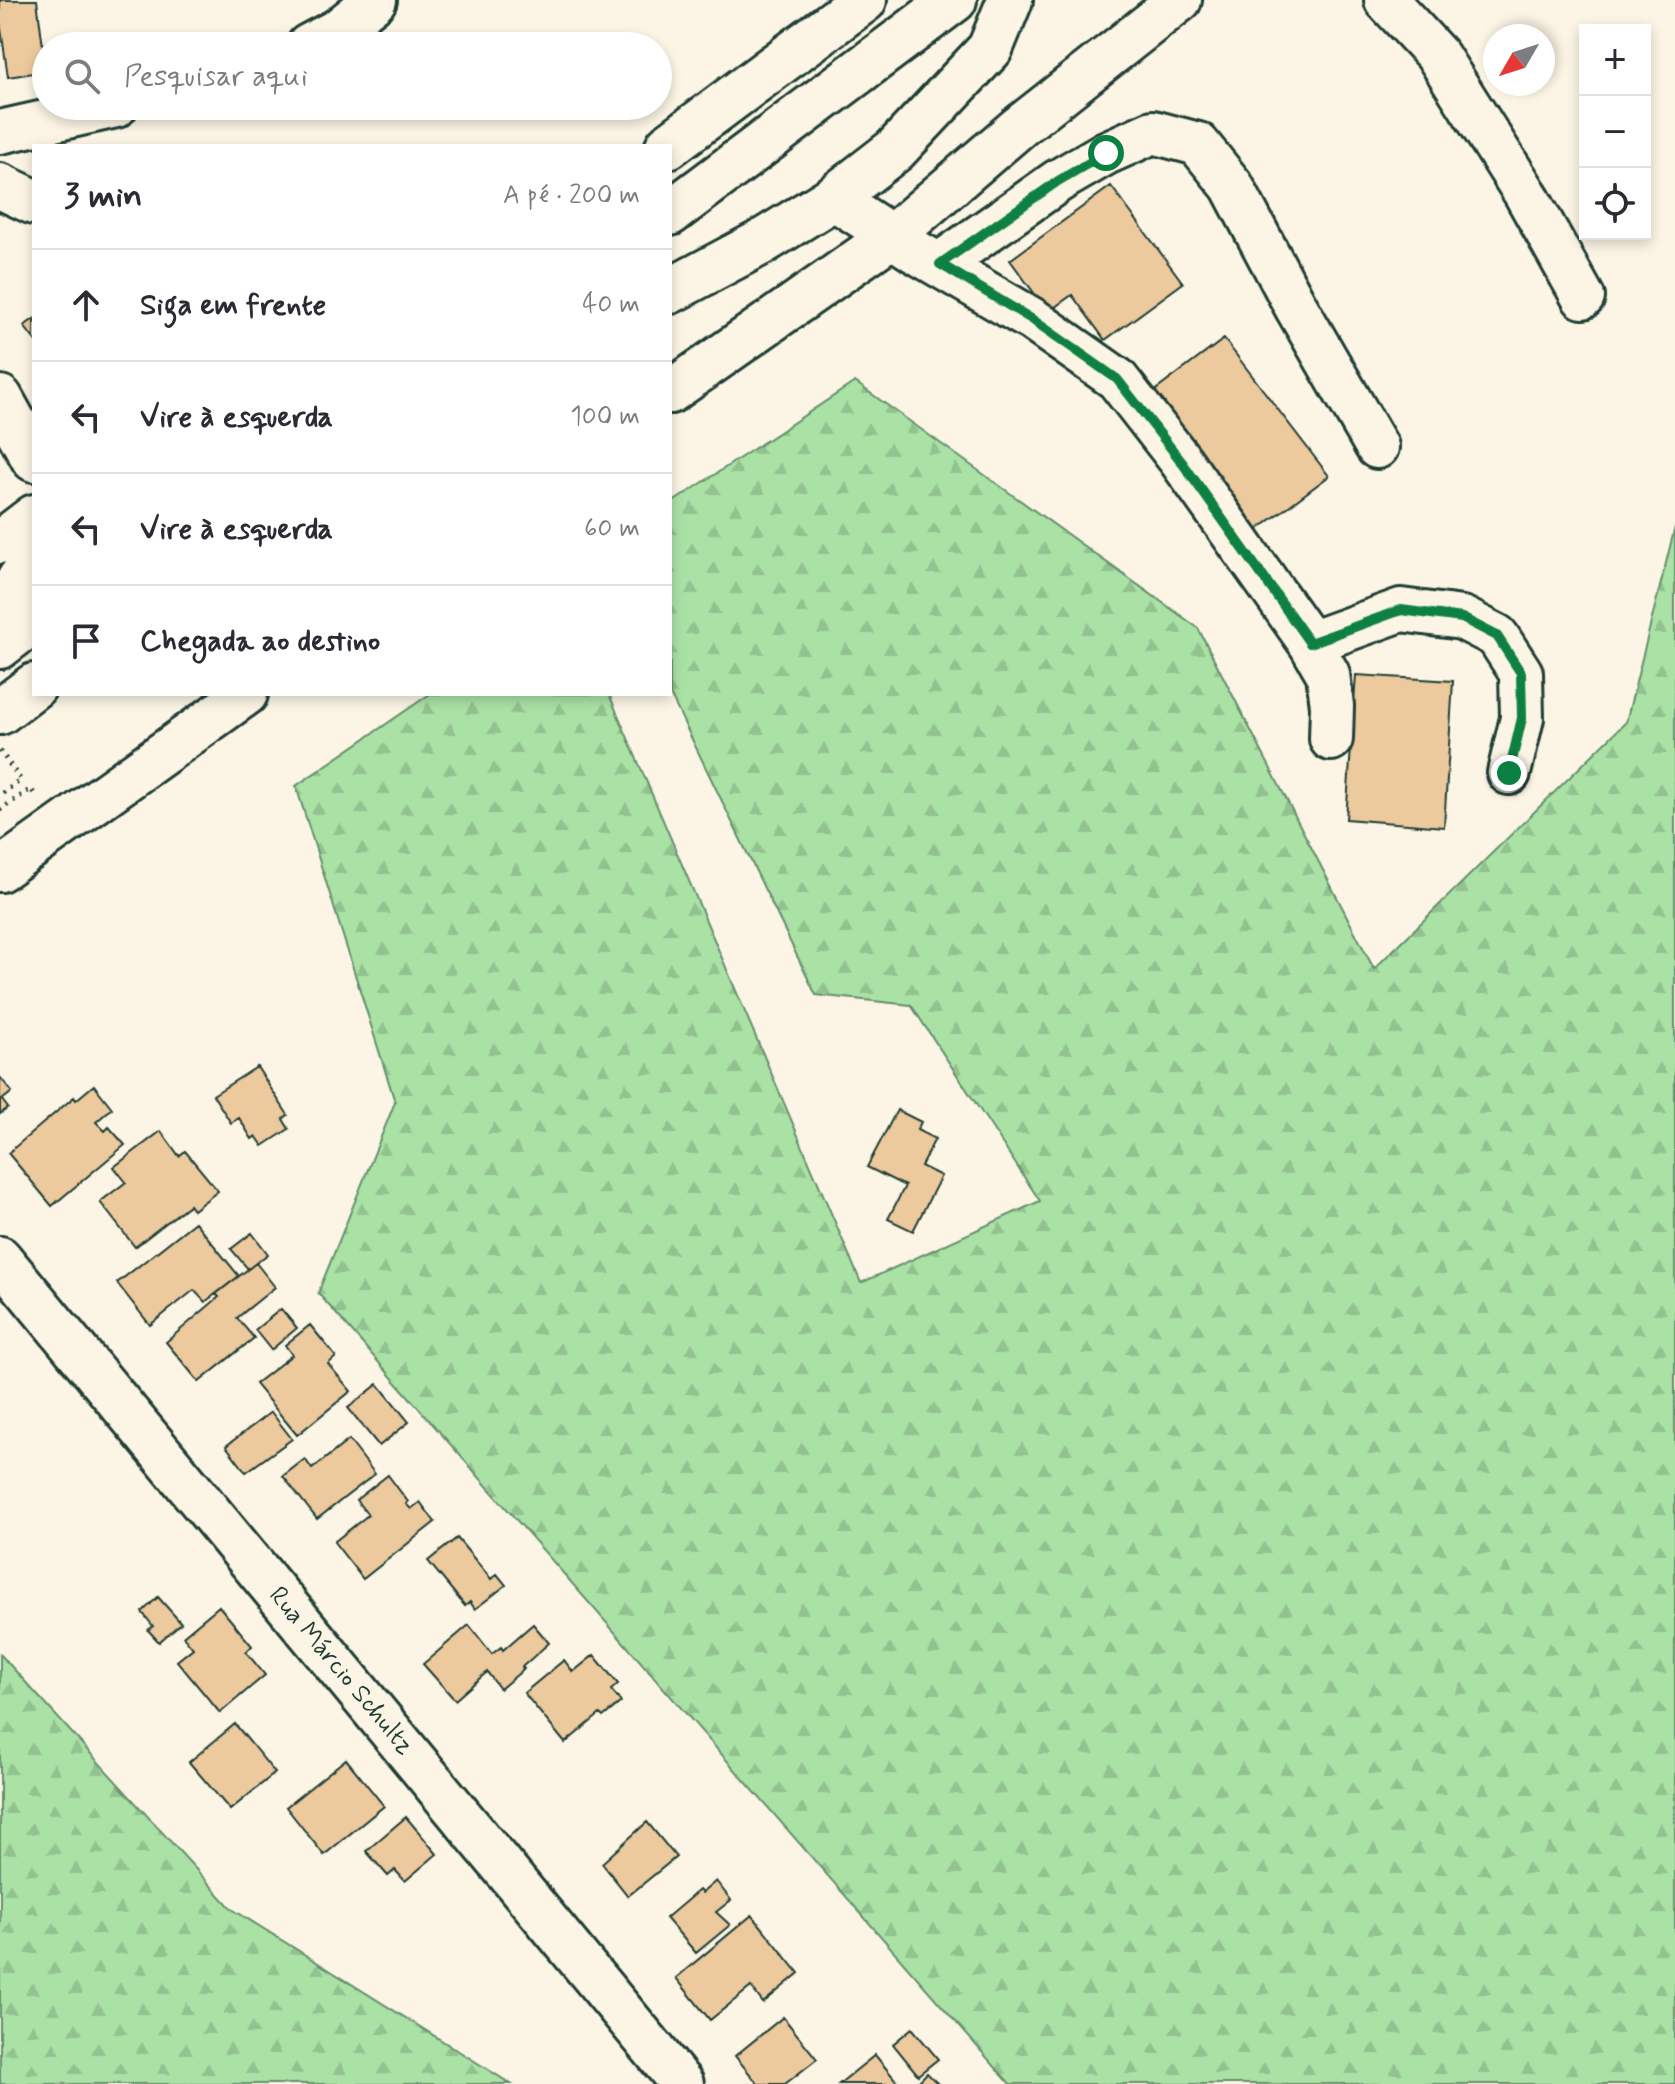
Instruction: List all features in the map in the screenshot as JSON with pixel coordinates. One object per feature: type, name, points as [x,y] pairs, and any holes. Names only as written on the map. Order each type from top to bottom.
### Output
[{"type":"main road","points":[[671,144],[864,0]]},
{"type":"main road","points":[[672,212],[954,0]]},
{"type":"main road","points":[[672,290],[762,242],[833,198],[895,150],[990,49],[1010,0]]},
{"type":"main road","points":[[0,186],[32,201]]},
{"type":"main road","points":[[0,398],[32,455]]},
{"type":"main road","points":[[0,605],[32,564]]},
{"type":"main road","points":[[0,646],[32,622]]},
{"type":"main road","points":[[0,712],[32,688]]},
{"type":"street","points":[[334,32],[375,0]]},
{"type":"street","points":[[672,391],[892,236],[1019,127],[1180,0]]},
{"type":"street","points":[[1386,0],[1438,56],[1525,193],[1583,297]]},
{"type":"street","points":[[0,132],[54,120]]},
{"type":"street","points":[[940,264],[1046,189],[1106,153],[1153,132],[1198,144],[1232,186],[1296,307],[1377,447]]},
{"type":"street","points":[[833,198],[1033,320],[1117,379],[1181,461],[1310,643],[1328,674],[1332,706],[1331,739]]},
{"type":"street","points":[[0,542],[32,518]]},
{"type":"street","points":[[1310,643],[1401,610],[1462,618],[1497,636],[1521,673],[1522,718],[1509,773]]},
{"type":"street","points":[[0,870],[243,696]]},
{"type":"street","name":"Rua Márcio Schultz","points":[[0,1258],[682,2084]]},
{"type":"path","points":[[0,751],[21,780],[0,795]]},
{"type":"path","points":[[0,810],[31,789],[37,797],[24,806]]},
{"type":"green space","points":[[855,382],[1198,628],[1374,969],[1626,722],[1675,527],[1675,2084],[1010,2084],[318,1293],[395,1102],[296,786],[427,696],[610,696],[861,1283],[1040,1201],[911,1005],[816,995],[671,696],[672,503]]},
{"type":"green space","points":[[0,1654],[232,1909],[511,2084],[0,2084]]},
{"type":"building","points":[[0,0],[37,0],[41,32],[32,32],[32,73],[8,77]]},
{"type":"building","points":[[1111,186],[1183,283],[1105,340],[1072,295],[1048,312],[1010,260]]},
{"type":"building","points":[[32,320],[32,336],[24,326]]},
{"type":"building","points":[[1224,339],[1329,476],[1253,533],[1148,396]]},
{"type":"building","points":[[1356,675],[1453,681],[1444,827],[1346,819]]},
{"type":"building","points":[[257,1067],[288,1115],[283,1119],[289,1129],[263,1146],[256,1136],[252,1139],[239,1118],[231,1123],[213,1095]]},
{"type":"building","points":[[0,1077],[12,1092],[2,1100],[8,1108],[0,1114]]},
{"type":"building","points":[[94,1085],[112,1108],[96,1122],[105,1131],[109,1127],[125,1145],[52,1206],[8,1153],[74,1097],[76,1100]]},
{"type":"building","points":[[897,1110],[921,1122],[917,1130],[935,1139],[921,1166],[941,1176],[913,1231],[888,1219],[905,1186],[867,1167]]},
{"type":"building","points":[[161,1131],[179,1156],[185,1151],[218,1191],[193,1210],[189,1205],[135,1247],[100,1202],[126,1182],[114,1167]]},
{"type":"building","points":[[195,1222],[239,1276],[205,1302],[194,1290],[150,1325],[117,1283]]},
{"type":"building","points":[[252,1233],[268,1254],[248,1269],[231,1249]]},
{"type":"building","points":[[256,1263],[275,1287],[237,1318],[254,1338],[199,1382],[166,1342],[219,1297],[216,1294]]},
{"type":"building","points":[[281,1309],[297,1328],[271,1350],[255,1330]]},
{"type":"building","points":[[310,1325],[336,1357],[328,1364],[351,1391],[297,1435],[255,1384],[292,1355],[285,1345]]},
{"type":"building","points":[[378,1384],[409,1422],[379,1446],[348,1408]]},
{"type":"building","points":[[271,1412],[292,1439],[246,1472],[226,1446]]},
{"type":"building","points":[[349,1440],[375,1474],[317,1519],[283,1476],[305,1459],[312,1469]]},
{"type":"building","points":[[388,1475],[411,1509],[420,1502],[435,1522],[363,1579],[334,1542],[368,1515],[356,1500]]},
{"type":"building","points":[[457,1538],[491,1579],[497,1574],[506,1585],[475,1609],[470,1602],[465,1606],[428,1561]]},
{"type":"building","points":[[158,1597],[181,1623],[159,1642],[148,1630],[153,1626],[142,1612]]},
{"type":"building","points":[[219,1606],[252,1646],[246,1652],[265,1675],[220,1713],[177,1661],[193,1648],[183,1636]]},
{"type":"building","points":[[533,1624],[549,1643],[500,1689],[487,1672],[455,1700],[423,1664],[469,1625],[492,1654],[501,1647],[503,1650]]},
{"type":"building","points":[[594,1655],[618,1684],[611,1690],[621,1702],[603,1717],[600,1714],[565,1743],[524,1693],[564,1660],[573,1672]]},
{"type":"building","points":[[235,1724],[275,1773],[230,1810],[189,1762]]},
{"type":"building","points":[[346,1759],[384,1806],[324,1855],[286,1807]]},
{"type":"building","points":[[406,1817],[437,1854],[405,1881],[395,1870],[388,1876],[366,1851]]},
{"type":"building","points":[[647,1822],[676,1857],[628,1896],[602,1863]]},
{"type":"building","points":[[716,1881],[731,1900],[716,1912],[730,1925],[696,1953],[666,1918],[699,1890],[702,1893]]},
{"type":"building","points":[[752,1915],[799,1973],[763,2003],[751,1987],[710,2020],[676,1978]]},
{"type":"building","points":[[783,2017],[817,2059],[785,2084],[758,2084],[735,2056]]},
{"type":"building","points":[[912,2028],[938,2059],[918,2075],[893,2044]]},
{"type":"building","points":[[875,2055],[899,2084],[839,2084]]},
{"type":"building","points":[[927,2073],[938,2084],[916,2084]]},
{"type":"route","points":[[1106,153],[998,221],[940,264],[1033,320],[1117,379],[1181,461],[1310,643],[1401,610],[1462,618],[1497,636],[1521,673],[1522,718],[1509,773]]}]
